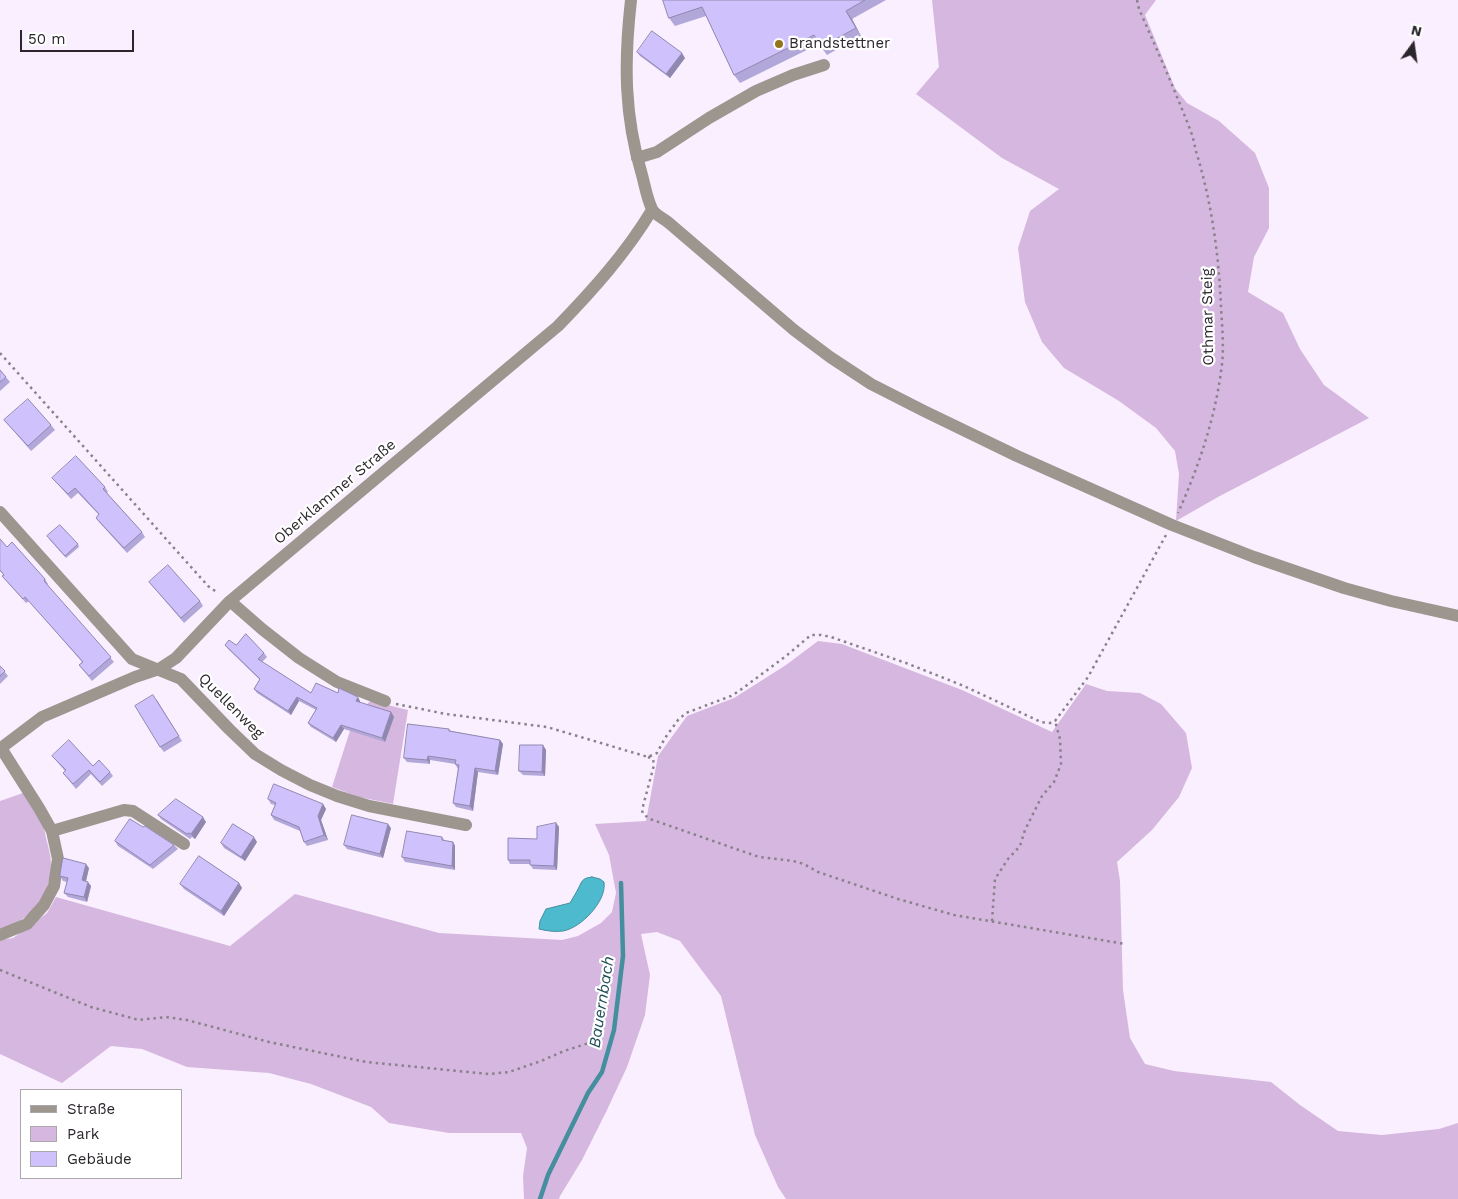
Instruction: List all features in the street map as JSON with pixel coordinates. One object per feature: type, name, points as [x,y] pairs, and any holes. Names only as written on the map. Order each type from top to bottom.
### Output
[{"type":"street","points":[[632,0],[626,47],[626,77],[631,133],[652,210],[794,330],[830,357],[871,384],[924,411],[1017,456],[1172,525],[1344,588],[1458,616]]},
{"type":"street","points":[[637,158],[657,152],[709,118],[756,91],[793,75],[824,65]]},
{"type":"street","name":"Oberklammer Straße","points":[[0,935],[27,924],[44,905],[54,886],[58,859],[52,831],[1,747],[42,718],[135,677],[159,669],[176,658],[230,601],[558,326],[620,258],[652,210]]},
{"type":"street","name":"Quellenweg","points":[[0,512],[132,659],[181,679],[256,754],[281,770],[337,796],[369,806],[466,825]]},
{"type":"street","points":[[230,601],[299,658],[337,682],[385,701]]},
{"type":"street","points":[[52,831],[124,810],[134,811],[184,844]]},
{"type":"path","name":"Othmar Steig","points":[[1055,720],[1088,677],[1172,525],[1187,492],[1204,446],[1214,409],[1222,363],[1223,336],[1220,277],[1206,187],[1191,133],[1137,0]]},
{"type":"path","points":[[0,353],[208,586],[230,601]]},
{"type":"path","points":[[648,757],[657,753],[678,720],[686,713],[731,696],[812,635],[831,637],[906,663],[964,686],[1041,722],[1050,724],[1055,720],[1060,739],[1061,764],[1054,782],[1042,796],[1025,830],[1020,846],[1008,859],[996,879],[992,921]]},
{"type":"path","points":[[385,701],[446,714],[547,727],[653,759],[654,765],[642,810],[643,814],[650,819],[758,856],[804,864],[818,872],[898,899],[954,915],[1125,944]]},
{"type":"path","points":[[0,970],[91,1007],[139,1020],[166,1017],[187,1020],[268,1042],[366,1062],[489,1074],[509,1072],[595,1041]]},
{"type":"green space","points":[[932,0],[1156,0],[1145,15],[1175,88],[1187,103],[1219,121],[1255,153],[1269,188],[1269,228],[1254,257],[1248,292],[1283,313],[1300,349],[1324,385],[1369,418],[1176,521],[1179,474],[1175,451],[1156,428],[1119,401],[1064,368],[1042,342],[1025,302],[1018,248],[1030,211],[1059,189],[1002,158],[916,94],[939,67]]},
{"type":"green space","points":[[818,641],[842,644],[962,690],[1052,732],[1086,684],[1107,691],[1140,693],[1161,704],[1186,733],[1192,768],[1179,797],[1152,830],[1117,862],[1120,881],[1123,990],[1130,1038],[1145,1064],[1174,1071],[1271,1082],[1338,1131],[1382,1135],[1439,1129],[1458,1123],[1458,1199],[786,1199],[778,1187],[755,1135],[721,996],[680,941],[657,932],[641,934],[650,975],[645,1015],[627,1067],[582,1160],[559,1199],[524,1199],[523,1176],[527,1148],[521,1133],[449,1133],[389,1123],[371,1107],[311,1084],[269,1073],[187,1067],[142,1049],[111,1046],[62,1083],[0,1054],[0,940],[13,938],[29,927],[47,913],[56,897],[230,946],[295,894],[439,933],[562,940],[578,936],[601,923],[612,912],[616,893],[609,855],[595,824],[646,821],[658,756],[687,716],[734,698],[786,665]]},
{"type":"green space","points":[[371,701],[408,710],[393,804],[359,797],[332,787],[355,715],[364,712]]},
{"type":"green space","points":[[23,793],[43,826],[51,864],[50,875],[48,886],[37,906],[20,921],[0,929],[0,801]]},
{"type":"water","points":[[592,877],[604,882],[604,889],[597,905],[585,919],[570,929],[563,931],[539,929],[540,921],[546,909],[570,903],[582,881]]},
{"type":"building","points":[[663,0],[865,0],[846,11],[856,28],[821,47],[814,35],[734,75],[702,7],[669,18]]},
{"type":"building","points":[[652,31],[682,53],[666,74],[637,52]]},
{"type":"building","points":[[0,370],[6,377],[0,382]]},
{"type":"building","points":[[28,399],[51,425],[28,446],[4,420]]},
{"type":"building","points":[[76,456],[105,487],[103,489],[142,532],[124,548],[96,518],[99,514],[75,488],[68,494],[52,478]]},
{"type":"building","points":[[60,525],[78,544],[65,556],[47,536]]},
{"type":"building","points":[[0,539],[7,547],[12,542],[111,657],[89,676],[79,665],[83,662],[25,597],[23,599],[2,576],[4,575],[0,570]]},
{"type":"building","points":[[168,565],[200,601],[181,618],[149,582]]},
{"type":"building","points":[[246,634],[264,653],[258,659],[311,693],[316,683],[338,693],[339,688],[358,697],[356,701],[391,712],[382,738],[341,725],[333,738],[308,723],[317,708],[297,697],[288,711],[254,689],[260,679],[225,645],[229,640],[236,645]]},
{"type":"building","points":[[0,666],[5,671],[0,676]]},
{"type":"building","points":[[153,695],[179,736],[160,747],[135,706]]},
{"type":"building","points":[[408,724],[449,729],[449,731],[500,740],[495,771],[475,768],[470,806],[453,803],[459,765],[455,764],[456,760],[428,756],[427,760],[404,758]]},
{"type":"building","points":[[69,740],[93,766],[99,760],[110,772],[100,782],[89,770],[73,784],[63,773],[66,770],[52,756]]},
{"type":"building","points":[[520,745],[543,745],[542,772],[519,771]]},
{"type":"building","points":[[274,784],[323,804],[318,816],[324,835],[304,842],[299,827],[271,815],[276,803],[268,799]]},
{"type":"building","points":[[176,799],[203,817],[191,834],[187,834],[158,815]]},
{"type":"building","points":[[352,815],[388,824],[380,854],[344,845]]},
{"type":"building","points":[[130,819],[143,827],[145,826],[174,845],[150,865],[115,841]]},
{"type":"building","points":[[556,823],[554,866],[530,865],[530,860],[508,860],[508,838],[537,839],[537,827]]},
{"type":"building","points":[[233,824],[254,837],[241,857],[221,843]]},
{"type":"building","points":[[407,831],[442,837],[442,840],[453,842],[452,866],[402,857]]},
{"type":"building","points":[[199,856],[239,883],[221,911],[180,884]]},
{"type":"building","points":[[63,858],[86,864],[82,880],[88,882],[84,897],[64,893],[68,878],[60,876]]},
{"type":"waterway","name":"Bauernbach","points":[[540,1199],[548,1175],[588,1093],[602,1072],[614,1030],[623,956],[621,883]]},
{"type":"place","name":"Brandstettner","points":[[779,44]]}]
